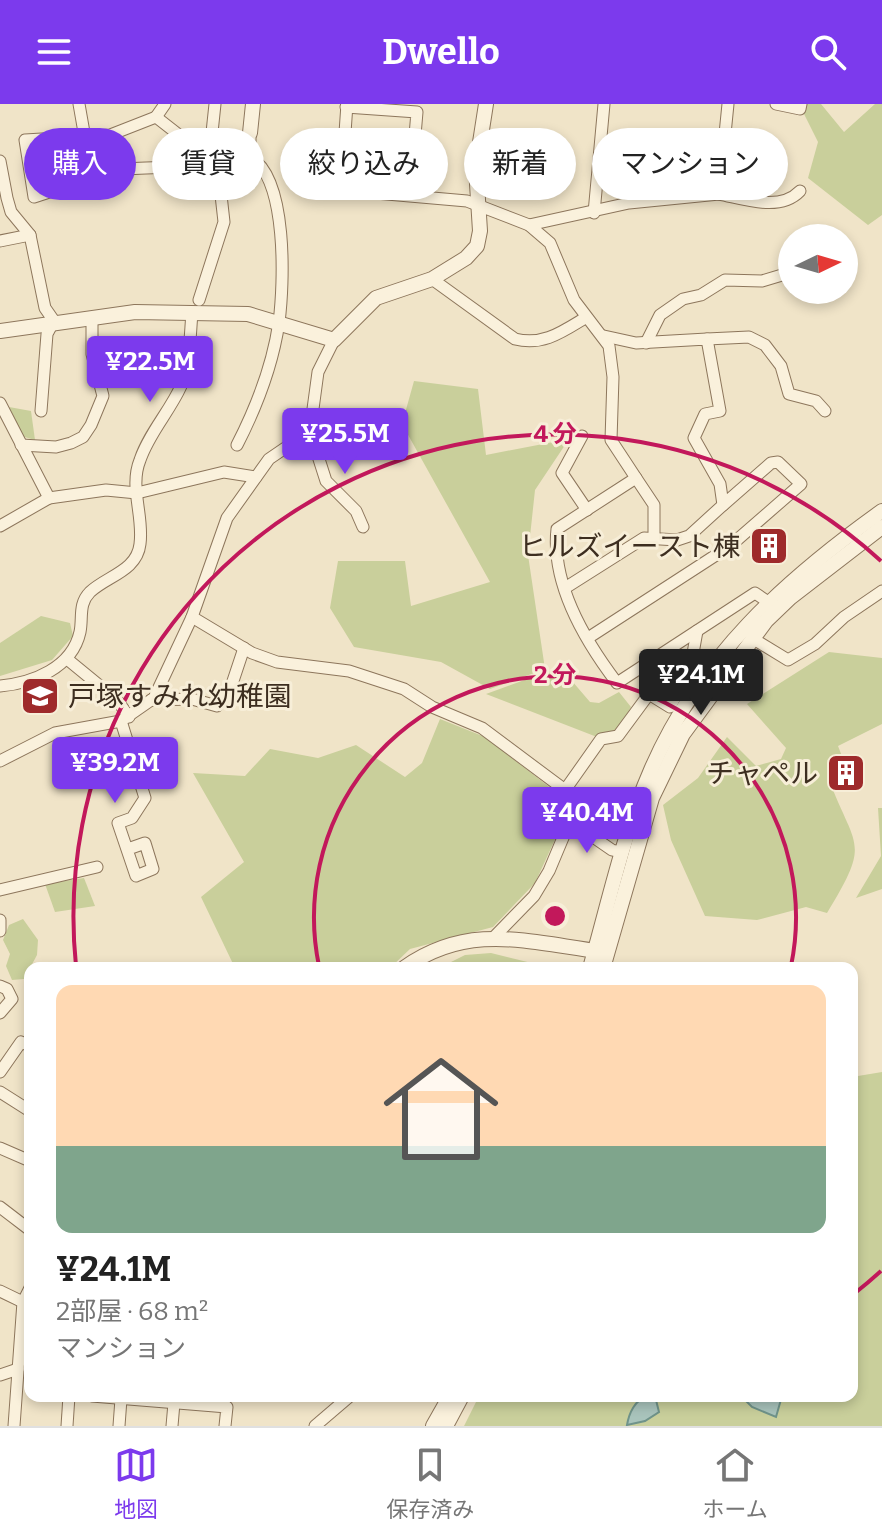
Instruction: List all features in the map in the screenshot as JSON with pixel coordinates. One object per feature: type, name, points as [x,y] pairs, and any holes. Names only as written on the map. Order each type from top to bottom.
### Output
[{"type":"street","points":[[79,104],[83,128]]},
{"type":"street","points":[[128,128],[156,117],[165,104]]},
{"type":"street","points":[[212,128],[215,104]]},
{"type":"street","points":[[251,128],[253,104]]},
{"type":"street","points":[[363,527],[353,508],[326,481],[310,431],[318,372],[334,340],[376,298],[432,279],[466,258],[477,246],[480,231],[477,205],[478,142],[486,104]]},
{"type":"street","points":[[594,213],[604,104]]},
{"type":"street","points":[[726,128],[728,104]]},
{"type":"street","points":[[778,104],[800,109],[801,104]]},
{"type":"street","points":[[344,128],[346,105],[417,112],[416,128]]},
{"type":"street","points":[[156,117],[170,128]]},
{"type":"street","points":[[0,161],[11,212],[30,235],[45,308],[54,321]]},
{"type":"street","points":[[237,445],[254,410],[279,322],[281,230],[264,174]]},
{"type":"street","points":[[788,200],[800,191]]},
{"type":"street","points":[[0,686],[38,677],[67,659],[81,630],[81,613],[89,593],[130,567],[137,555],[141,534],[136,473],[140,457],[182,384],[196,307],[224,222],[222,200]]},
{"type":"street","points":[[432,200],[477,205],[529,225],[557,254],[574,300],[585,318],[604,336],[613,365],[611,440],[654,505],[654,538]]},
{"type":"street","points":[[529,225],[629,203],[659,200]]},
{"type":"street","points":[[753,200],[770,203],[787,200]]},
{"type":"street","points":[[0,241],[30,235]]},
{"type":"street","points":[[646,343],[660,315],[683,299],[701,295],[725,280],[762,281],[778,276]]},
{"type":"street","points":[[432,279],[515,339],[527,342],[544,340],[585,318]]},
{"type":"street","points":[[0,331],[54,321],[196,307],[248,314],[334,340]]},
{"type":"street","points":[[21,445],[56,447],[71,443],[83,437],[91,425],[103,396],[92,354],[92,318]]},
{"type":"street","points":[[41,411],[47,334],[54,321]]},
{"type":"street","points":[[604,336],[646,343],[754,338],[765,345],[781,366],[789,394],[816,401],[825,411]]},
{"type":"street","points":[[707,339],[720,411],[705,414],[694,438],[720,484],[723,505]]},
{"type":"street","points":[[0,403],[49,498]]},
{"type":"street","points":[[0,761],[55,733],[125,719],[151,700],[192,617],[227,518],[256,477],[283,447],[310,431]]},
{"type":"street","points":[[582,436],[562,473],[587,510]]},
{"type":"street","points":[[565,588],[644,538],[677,540],[689,536],[771,463],[778,462],[801,484],[730,546],[588,638]]},
{"type":"street","points":[[0,526],[49,498],[106,490],[137,493],[224,472],[256,477]]},
{"type":"street","points":[[636,478],[557,529],[555,549],[565,588],[588,638],[617,683],[755,593],[773,605]]},
{"type":"street","points":[[602,962],[601,952],[621,852],[651,769],[671,729],[725,650],[773,605],[808,566],[882,511]]},
{"type":"street","points":[[594,962],[601,952],[663,771],[709,695],[773,605],[882,527]]},
{"type":"street","points":[[752,638],[788,660],[815,644],[844,617],[882,591]]},
{"type":"street","points":[[192,617],[244,648],[293,666],[349,671],[404,689],[432,707],[482,728],[565,790],[570,821],[549,871],[534,896],[494,937]]},
{"type":"street","points":[[565,790],[601,739],[618,736],[649,694],[670,707],[690,670],[697,631]]},
{"type":"street","points":[[151,700],[192,699],[217,706],[229,691],[244,648]]},
{"type":"street","points":[[67,659],[117,700],[125,719],[145,798],[132,818],[118,823],[128,849]]},
{"type":"street","points":[[570,821],[612,850],[621,852]]},
{"type":"street","points":[[0,890],[97,867]]},
{"type":"street","points":[[0,920],[0,931]]},
{"type":"street","points":[[416,962],[455,943],[494,937],[601,952]]},
{"type":"street","points":[[0,986],[7,989],[12,999],[0,1013]]},
{"type":"street","points":[[0,1072],[21,1042],[24,1043]]},
{"type":"street","points":[[0,1092],[24,1107]]},
{"type":"street","points":[[0,1148],[24,1158]]},
{"type":"street","points":[[0,1207],[24,1225]]},
{"type":"street","points":[[0,1291],[24,1303]]},
{"type":"street","points":[[14,1426],[24,1389],[18,1369],[24,1326]]},
{"type":"street","points":[[0,1375],[18,1369]]},
{"type":"street","points":[[67,1426],[69,1402]]},
{"type":"street","points":[[119,1426],[121,1402]]},
{"type":"street","points":[[161,1402],[227,1407],[225,1426]]},
{"type":"street","points":[[315,1426],[343,1402]]},
{"type":"street","points":[[433,1426],[447,1402]]},
{"type":"street","points":[[446,1426],[459,1402]]},
{"type":"street","points":[[172,1426],[174,1403]]},
{"type":"green space","points":[[806,104],[821,104],[844,132],[875,104],[882,104],[882,215],[868,225],[808,178],[818,142],[804,114]]},
{"type":"green space","points":[[414,381],[478,389],[486,455],[569,439],[535,490],[528,555],[545,669],[490,689],[441,662],[354,647],[330,608],[338,561],[405,561],[411,606],[490,582],[402,424]]},
{"type":"green space","points":[[9,407],[31,411],[35,440],[21,436]]},
{"type":"green space","points":[[41,616],[70,623],[73,636],[52,660],[0,676],[0,643]]},
{"type":"green space","points":[[829,652],[882,658],[882,724],[838,746],[847,769],[828,777],[854,845],[850,871],[827,913],[806,907],[757,920],[705,916],[671,840],[663,805],[698,778],[727,737],[756,766],[781,759],[786,748],[747,704]]},
{"type":"green space","points":[[560,667],[590,702],[599,703],[619,692],[631,707],[616,733],[597,737],[486,694]]},
{"type":"green space","points":[[440,719],[485,737],[557,793],[563,822],[535,883],[493,927],[410,949],[396,962],[232,962],[201,897],[244,862],[193,773],[245,776],[270,749],[318,758],[356,745],[405,777],[422,763]]},
{"type":"green space","points":[[878,808],[882,808],[882,889],[856,898],[881,856]]},
{"type":"green space","points":[[84,878],[95,906],[55,912],[45,884]]},
{"type":"green space","points":[[23,919],[38,940],[33,962],[24,962],[24,979],[12,980],[6,966],[10,954],[3,940],[9,925]]},
{"type":"green space","points":[[491,953],[528,962],[451,962],[465,955]]},
{"type":"green space","points":[[882,1072],[882,1426],[464,1426],[476,1402],[858,1402],[858,1076]]},
{"type":"water","points":[[638,1402],[656,1402],[659,1412],[645,1421],[627,1425]]},
{"type":"water","points":[[747,1402],[780,1402],[776,1417]]},
{"type":"place","name":"ヒルズイースト棟","points":[[769,546]]},
{"type":"place","name":"戸塚すみれ幼稚園","points":[[40,696]]},
{"type":"place","name":"チャペル","points":[[846,773]]}]
